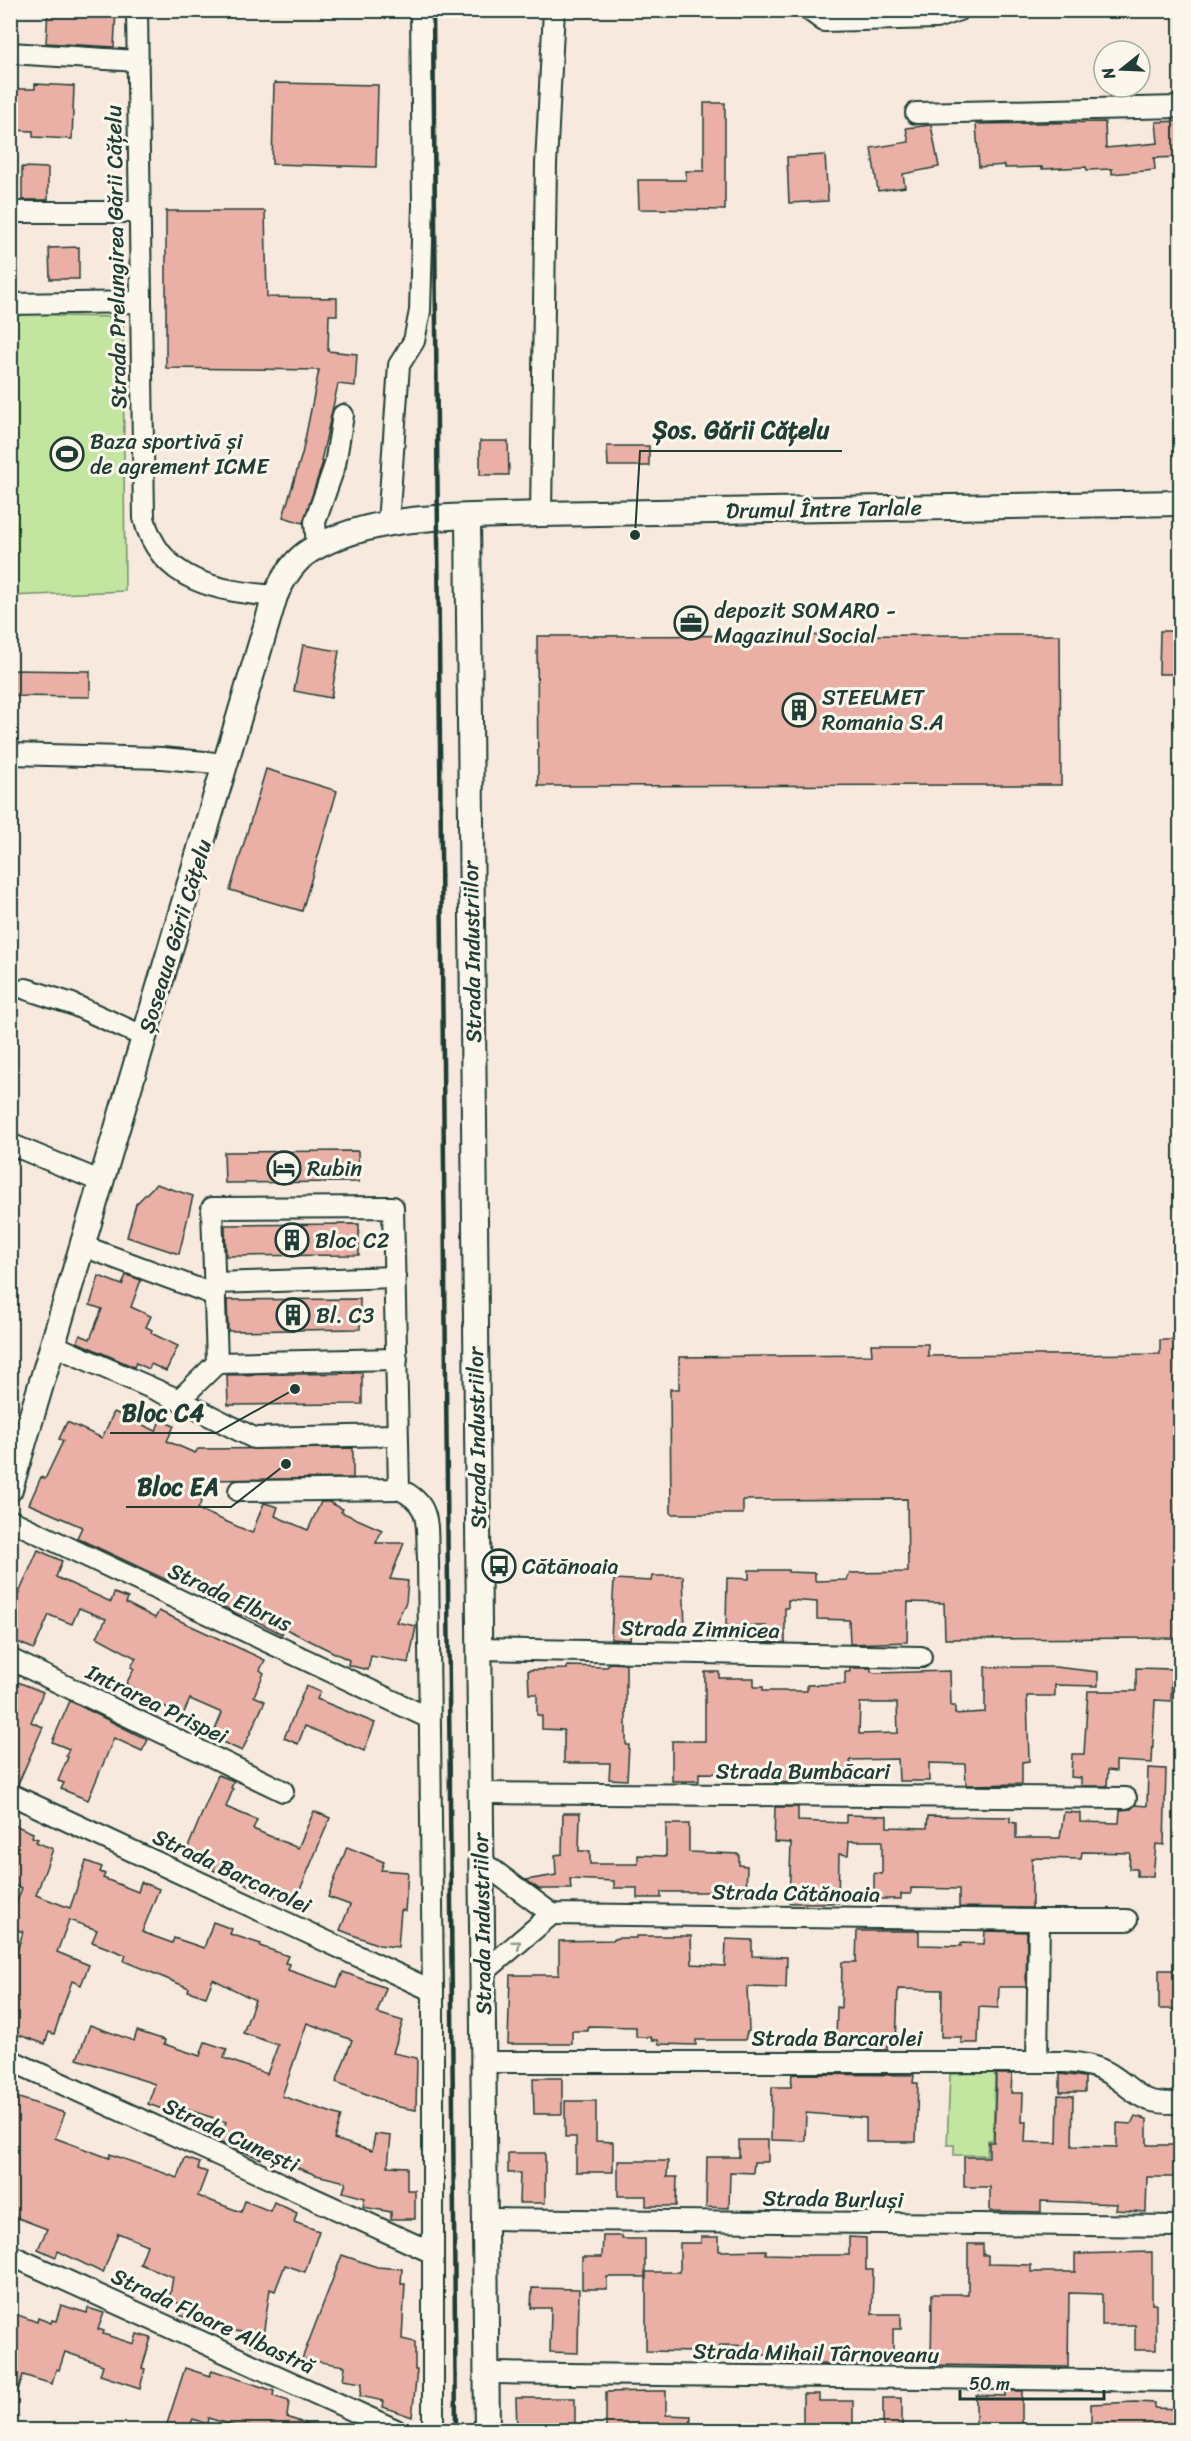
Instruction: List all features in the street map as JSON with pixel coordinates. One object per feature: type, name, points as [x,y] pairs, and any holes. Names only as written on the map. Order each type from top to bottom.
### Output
[{"type":"main road","name":"Drumul Între Tarlale","points":[[468,517],[1180,503]]},
{"type":"main road","name":"Șoseaua Gării Cățelu","points":[[10,1489],[275,596],[284,577],[303,557],[333,539],[388,524],[468,517]]},
{"type":"main road","name":"Strada Industriilor","points":[[468,517],[487,2430]]},
{"type":"street","name":"Strada Prelungirea Gării Cățelu","points":[[137,10],[142,497],[147,532],[157,550],[169,563],[187,576],[229,591],[275,596]]},
{"type":"street","points":[[388,524],[399,365],[414,341],[420,311],[423,206],[422,10]]},
{"type":"street","points":[[541,514],[546,164],[554,10]]},
{"type":"street","points":[[809,10],[824,21],[936,18],[959,10]]},
{"type":"street","points":[[10,53],[138,61]]},
{"type":"street","points":[[916,113],[1180,108]]},
{"type":"street","points":[[10,212],[140,212]]},
{"type":"street","points":[[10,304],[141,302]]},
{"type":"street","points":[[317,547],[315,522],[335,465],[343,415]]},
{"type":"street","points":[[10,754],[162,758],[226,764]]},
{"type":"street","points":[[26,989],[72,1004],[145,1037]]},
{"type":"street","points":[[10,1144],[102,1182]]},
{"type":"street","points":[[217,1363],[212,1208],[393,1207],[399,1489]]},
{"type":"street","points":[[83,1246],[215,1289],[395,1277]]},
{"type":"street","points":[[53,1345],[179,1400],[254,1438],[397,1435]]},
{"type":"street","points":[[179,1400],[217,1363],[397,1359]]},
{"type":"street","points":[[239,1491],[399,1489],[414,1496],[422,1504],[425,1512],[428,1559],[433,1992],[433,2430]]},
{"type":"street","name":"Strada Elbrus","points":[[10,1520],[429,1718]]},
{"type":"street","name":"Strada Zimnicea","points":[[479,1649],[921,1657]]},
{"type":"street","name":"Intrarea Prispei","points":[[10,1659],[283,1791]]},
{"type":"street","name":"Strada Bumbăcari","points":[[481,1793],[1126,1798]]},
{"type":"street","name":"Strada Barcarolei","points":[[10,1794],[433,1992]]},
{"type":"street","points":[[482,1862],[552,1914],[483,1973]]},
{"type":"street","name":"Strada Cătănoaia","points":[[552,1914],[1127,1920]]},
{"type":"street","points":[[1037,2061],[1039,1920]]},
{"type":"street","name":"Strada Cunești","points":[[10,2060],[433,2253]]},
{"type":"street","name":"Strada Barcarolei","points":[[483,2062],[1072,2062],[1109,2074],[1134,2094],[1147,2100],[1162,2104],[1180,2103]]},
{"type":"street","name":"Strada Burluși","points":[[485,2219],[1180,2226]]},
{"type":"street","name":"Strada Floare Albastră","points":[[10,2255],[396,2430]]},
{"type":"street","name":"Strada Mihail Târnoveanu","points":[[486,2373],[1180,2381]]},
{"type":"green space","name":"Baza sportivă și de agrement ICME","points":[[57,309],[57,316],[123,317],[125,591],[11,596],[10,310]]},
{"type":"green space","points":[[995,2073],[993,2140],[988,2140],[987,2155],[954,2155],[954,2145],[947,2145],[950,2074]]},
{"type":"building","points":[[48,10],[116,10],[114,47],[46,43]]},
{"type":"building","points":[[274,83],[378,85],[376,167],[272,164]]},
{"type":"building","points":[[35,84],[74,86],[72,139],[33,137],[33,131],[10,130],[10,89],[35,89]]},
{"type":"building","points":[[704,103],[725,103],[725,210],[639,209],[638,180],[686,180],[686,171],[704,171]]},
{"type":"building","points":[[1179,121],[1180,157],[1154,158],[1155,170],[1112,174],[1112,169],[1087,170],[1086,167],[1042,169],[1042,167],[1005,168],[1005,165],[979,167],[976,124],[1105,122],[1106,148],[1158,143],[1156,122]]},
{"type":"building","points":[[931,125],[939,167],[903,174],[905,187],[878,191],[871,148],[909,142],[906,128]]},
{"type":"building","points":[[825,155],[828,201],[789,203],[787,157]]},
{"type":"building","points":[[22,167],[48,168],[48,200],[22,200]]},
{"type":"building","points":[[166,211],[265,211],[267,297],[337,298],[337,315],[329,315],[328,351],[357,354],[355,386],[338,384],[321,461],[323,462],[303,523],[283,517],[302,454],[319,370],[166,368]]},
{"type":"building","points":[[79,247],[79,279],[50,279],[49,248]]},
{"type":"building","points":[[480,441],[508,441],[509,475],[480,475]]},
{"type":"building","points":[[607,446],[649,446],[649,466],[608,466]]},
{"type":"building","points":[[1160,631],[1180,631],[1180,674],[1159,674]]},
{"type":"building","name":"STEELMET Romania S.A","points":[[1060,635],[1061,785],[538,786],[537,636]]},
{"type":"building","points":[[303,645],[339,651],[331,698],[294,691]]},
{"type":"building","points":[[10,670],[90,671],[90,697],[10,696]]},
{"type":"building","points":[[266,769],[337,791],[302,911],[230,890]]},
{"type":"building","points":[[358,1151],[359,1182],[225,1183],[224,1152]]},
{"type":"building","points":[[156,1184],[193,1196],[179,1254],[127,1237],[136,1204]]},
{"type":"building","name":"Bloc C2","points":[[359,1224],[359,1255],[226,1256],[225,1225]]},
{"type":"building","points":[[126,1275],[141,1280],[131,1307],[151,1316],[146,1327],[152,1330],[151,1333],[178,1346],[166,1371],[151,1364],[149,1369],[136,1363],[134,1367],[77,1342],[80,1335],[90,1339],[102,1309],[90,1305],[99,1276],[122,1285]]},
{"type":"building","name":"Bl. C3","points":[[360,1299],[360,1329],[228,1331],[227,1300]]},
{"type":"building","points":[[1160,1340],[1180,1340],[1180,1638],[945,1639],[944,1603],[908,1602],[907,1642],[850,1644],[849,1620],[817,1619],[817,1602],[788,1600],[788,1608],[785,1608],[785,1643],[766,1642],[766,1626],[726,1626],[727,1578],[749,1579],[749,1570],[815,1573],[815,1581],[847,1580],[850,1573],[908,1572],[907,1499],[743,1500],[743,1514],[671,1514],[670,1389],[679,1389],[679,1357],[872,1355],[871,1344],[928,1344],[928,1356],[1160,1354]]},
{"type":"building","points":[[362,1373],[362,1404],[228,1405],[227,1375]]},
{"type":"building","points":[[114,1412],[156,1431],[160,1420],[174,1426],[167,1441],[195,1453],[198,1449],[353,1448],[353,1478],[208,1480],[210,1481],[198,1509],[252,1533],[264,1503],[278,1507],[275,1516],[308,1530],[321,1502],[329,1502],[343,1509],[341,1512],[382,1530],[376,1543],[404,1543],[390,1579],[408,1581],[406,1602],[396,1622],[416,1626],[409,1663],[371,1656],[368,1670],[348,1665],[349,1660],[284,1628],[282,1634],[242,1614],[241,1616],[201,1595],[203,1591],[171,1576],[169,1581],[77,1538],[82,1527],[29,1504],[41,1477],[45,1479],[63,1441],[59,1439],[67,1422],[102,1438]]},
{"type":"building","points":[[38,1550],[62,1561],[56,1577],[111,1602],[114,1593],[128,1598],[126,1603],[155,1618],[159,1611],[265,1660],[260,1670],[264,1673],[254,1696],[265,1701],[242,1751],[216,1739],[219,1732],[215,1730],[222,1713],[190,1699],[183,1715],[134,1692],[134,1688],[126,1684],[134,1669],[131,1667],[136,1658],[97,1637],[106,1619],[79,1608],[72,1624],[49,1615],[34,1649],[10,1639],[10,1597],[16,1600]]},
{"type":"building","points":[[652,1576],[683,1576],[685,1627],[631,1628],[630,1640],[611,1639],[614,1579],[651,1581]]},
{"type":"building","points":[[610,1663],[626,1664],[626,1745],[629,1745],[627,1780],[609,1779],[610,1763],[564,1763],[564,1730],[542,1729],[542,1716],[537,1715],[537,1694],[529,1694],[528,1670],[567,1669],[567,1666],[607,1667]]},
{"type":"building","points":[[985,1667],[1055,1667],[1098,1672],[1098,1686],[1055,1685],[1055,1696],[1027,1696],[1029,1761],[1022,1762],[1022,1784],[966,1785],[965,1764],[929,1763],[929,1781],[899,1781],[898,1759],[850,1760],[850,1780],[775,1783],[775,1778],[765,1778],[765,1774],[699,1773],[699,1781],[672,1781],[672,1741],[705,1741],[705,1672],[719,1672],[719,1678],[754,1678],[754,1687],[763,1687],[763,1691],[807,1691],[807,1685],[845,1684],[845,1672],[850,1672],[850,1668],[871,1668],[871,1672],[876,1673],[950,1671],[951,1706],[955,1706],[955,1714],[985,1712]],"holes":[[[860,1703],[897,1703],[898,1733],[859,1734]]]},
{"type":"building","points":[[1136,1668],[1172,1669],[1171,1701],[1155,1700],[1152,1763],[1116,1761],[1116,1771],[1108,1770],[1107,1786],[1081,1786],[1081,1778],[1071,1777],[1072,1754],[1084,1754],[1088,1691],[1136,1691]]},
{"type":"building","points":[[10,1679],[43,1692],[31,1722],[43,1727],[18,1784],[10,1782]]},
{"type":"building","points":[[306,1686],[320,1692],[317,1699],[375,1723],[364,1751],[305,1726],[298,1744],[284,1738]]},
{"type":"building","points":[[70,1701],[148,1740],[142,1751],[114,1738],[88,1800],[61,1789],[64,1783],[58,1781],[69,1749],[52,1742]]},
{"type":"building","points":[[1148,1768],[1166,1769],[1164,1845],[1156,1844],[1153,1876],[1137,1876],[1137,1869],[1129,1869],[1130,1853],[1082,1852],[1081,1859],[1032,1858],[1032,1908],[959,1907],[959,1889],[911,1888],[911,1894],[901,1894],[901,1899],[874,1899],[874,1873],[882,1874],[882,1841],[849,1841],[848,1855],[839,1854],[838,1903],[789,1903],[791,1843],[774,1842],[775,1807],[798,1807],[798,1821],[846,1823],[846,1815],[887,1816],[887,1827],[927,1828],[928,1816],[1010,1817],[1010,1822],[1016,1823],[1016,1838],[1060,1838],[1064,1812],[1080,1813],[1080,1822],[1119,1823],[1120,1810],[1131,1809],[1135,1805],[1147,1806]]},
{"type":"building","points":[[218,1775],[234,1781],[226,1807],[257,1820],[253,1829],[298,1848],[314,1811],[330,1818],[294,1904],[213,1870],[215,1865],[186,1852]]},
{"type":"building","points":[[563,1813],[580,1813],[579,1851],[590,1851],[590,1864],[638,1864],[638,1855],[666,1856],[666,1824],[689,1824],[689,1852],[739,1854],[739,1865],[747,1866],[746,1895],[713,1894],[713,1892],[661,1892],[661,1898],[637,1898],[637,1888],[614,1888],[614,1881],[570,1879],[571,1889],[539,1889],[526,1880],[556,1875],[555,1855],[562,1854]]},
{"type":"building","points":[[10,1823],[33,1833],[32,1837],[38,1839],[36,1842],[53,1849],[36,1895],[70,1908],[86,1861],[102,1867],[100,1872],[105,1874],[103,1878],[138,1892],[141,1882],[159,1889],[142,1932],[172,1943],[174,1938],[204,1948],[213,1922],[232,1929],[230,1934],[288,1956],[285,1963],[290,1964],[288,1970],[337,1987],[343,1972],[386,1988],[377,2013],[403,2021],[393,2053],[417,2058],[416,2110],[399,2107],[336,2082],[352,2040],[307,2023],[282,2096],[341,2116],[334,2139],[372,2151],[375,2134],[391,2136],[388,2166],[407,2167],[407,2190],[415,2190],[415,2219],[391,2219],[391,2212],[363,2207],[365,2198],[343,2192],[346,2182],[316,2175],[262,2154],[261,2159],[219,2142],[226,2122],[167,2103],[165,2110],[148,2104],[155,2084],[77,2059],[90,2025],[134,2041],[137,2031],[165,2040],[164,2044],[200,2056],[205,2042],[227,2049],[224,2058],[267,2074],[278,2045],[243,2033],[255,2000],[213,1979],[206,1997],[188,1991],[189,1988],[124,1961],[126,1955],[92,1942],[97,1930],[69,1920],[57,1952],[89,1965],[81,1985],[72,1981],[54,2034],[49,2032],[45,2044],[10,2032],[10,1974],[23,1932],[10,1927],[10,1920],[22,1888],[10,1884]]},
{"type":"building","points":[[347,1847],[384,1862],[381,1870],[408,1872],[405,1911],[401,1910],[398,1947],[379,1945],[340,1930],[350,1905],[328,1897]]},
{"type":"building","points":[[857,1931],[919,1931],[919,1945],[961,1946],[961,1943],[984,1944],[985,1931],[1027,1932],[1026,1987],[999,1987],[998,2008],[979,2007],[978,2043],[961,2043],[961,2037],[941,2037],[942,1990],[898,1989],[896,2045],[887,2045],[887,2050],[867,2050],[868,2040],[836,2039],[837,2007],[841,2008],[842,1962],[856,1962]]},
{"type":"building","points":[[637,1936],[691,1936],[692,1964],[725,1966],[726,1939],[752,1940],[752,1956],[787,1957],[786,1988],[747,1987],[749,2031],[745,2040],[696,2040],[696,2045],[659,2044],[658,2040],[652,2040],[651,2037],[636,2037],[636,2027],[588,2026],[588,2031],[572,2031],[572,2044],[508,2044],[510,1975],[559,1975],[559,1941],[613,1940],[637,1938]]},
{"type":"building","points":[[1159,1970],[1180,1970],[1180,2009],[1159,2009]]},
{"type":"building","points":[[792,2074],[914,2075],[913,2083],[918,2083],[916,2142],[866,2142],[866,2118],[806,2113],[805,2141],[771,2140],[772,2087],[791,2087]]},
{"type":"building","points":[[996,2074],[1012,2074],[1011,2093],[1023,2093],[1022,2122],[1026,2122],[1025,2142],[1057,2143],[1058,2095],[1073,2096],[1072,2146],[1117,2147],[1117,2123],[1131,2124],[1135,2116],[1147,2119],[1147,2145],[1180,2145],[1180,2177],[1147,2177],[1146,2212],[1116,2210],[1117,2204],[1041,2201],[1041,2212],[990,2211],[990,2187],[964,2187],[964,2157],[989,2157],[989,2142],[994,2142]]},
{"type":"building","points":[[1060,2074],[1085,2077],[1085,2092],[1060,2092]]},
{"type":"building","points":[[533,2078],[562,2078],[562,2114],[534,2114]]},
{"type":"building","points":[[10,2095],[65,2113],[55,2138],[109,2158],[110,2154],[178,2178],[185,2158],[200,2163],[198,2169],[207,2172],[198,2196],[241,2212],[245,2201],[270,2211],[274,2202],[297,2213],[294,2222],[319,2231],[305,2272],[285,2265],[275,2291],[270,2289],[261,2349],[247,2344],[249,2333],[227,2330],[228,2327],[199,2322],[180,2315],[182,2304],[169,2301],[173,2277],[140,2264],[147,2245],[118,2233],[103,2273],[58,2251],[56,2257],[38,2249],[47,2229],[10,2215]]},
{"type":"building","points":[[565,2101],[596,2101],[596,2141],[613,2142],[613,2172],[576,2172],[576,2137],[565,2137]]},
{"type":"building","points":[[739,2140],[768,2140],[768,2162],[754,2162],[753,2173],[730,2172],[729,2208],[706,2207],[707,2157],[739,2157]]},
{"type":"building","points":[[508,2153],[545,2153],[545,2203],[519,2203],[520,2173],[508,2173]]},
{"type":"building","points":[[618,2161],[668,2161],[667,2177],[677,2177],[676,2206],[646,2206],[646,2196],[618,2196]]},
{"type":"building","points":[[603,2236],[645,2239],[645,2277],[607,2277],[607,2289],[582,2289],[582,2257],[602,2257]]},
{"type":"building","points":[[701,2237],[719,2237],[719,2251],[766,2250],[766,2254],[809,2255],[849,2255],[849,2237],[866,2238],[866,2270],[873,2270],[872,2314],[901,2314],[901,2329],[893,2329],[893,2350],[890,2350],[889,2364],[788,2364],[788,2355],[759,2355],[759,2346],[720,2345],[719,2362],[697,2362],[697,2352],[646,2351],[646,2272],[680,2272],[680,2243],[701,2243]]},
{"type":"building","points":[[968,2244],[983,2244],[983,2255],[988,2255],[988,2264],[1031,2265],[1031,2272],[1075,2272],[1075,2254],[1152,2252],[1152,2304],[1156,2304],[1156,2350],[1135,2350],[1135,2325],[1102,2325],[1102,2294],[1069,2293],[1068,2367],[931,2365],[932,2294],[968,2294]]},
{"type":"building","points":[[342,2255],[377,2267],[402,2269],[401,2284],[405,2284],[402,2339],[415,2342],[415,2370],[417,2370],[412,2417],[383,2407],[384,2401],[360,2396],[362,2383],[343,2380],[345,2366],[302,2359]]},
{"type":"building","points":[[532,2288],[579,2289],[578,2353],[550,2352],[551,2308],[531,2308]]},
{"type":"building","points":[[61,2305],[87,2313],[88,2308],[104,2313],[98,2329],[104,2331],[103,2334],[134,2344],[137,2334],[151,2338],[142,2368],[145,2369],[140,2388],[100,2375],[103,2365],[65,2352],[59,2370],[56,2369],[52,2384],[23,2375],[14,2403],[10,2403],[10,2312],[37,2322],[38,2318],[51,2323],[52,2320],[56,2321]]},
{"type":"building","points":[[185,2368],[210,2376],[212,2370],[274,2391],[273,2396],[289,2401],[287,2417],[320,2429],[248,2430],[208,2418],[207,2424],[193,2419],[188,2430],[165,2430]]},
{"type":"building","points":[[666,2391],[666,2415],[691,2416],[690,2430],[606,2430],[606,2392]]},
{"type":"building","points":[[1005,2391],[1022,2391],[1022,2430],[976,2430],[976,2395],[1005,2396]]},
{"type":"building","points":[[803,2394],[819,2394],[819,2401],[853,2401],[853,2430],[803,2430]]},
{"type":"building","points":[[516,2398],[575,2398],[575,2430],[517,2430]]},
{"type":"building","points":[[883,2398],[902,2398],[902,2430],[883,2430]]},
{"type":"building","points":[[1155,2403],[1155,2408],[1179,2409],[1179,2430],[1091,2430],[1091,2404]]},
{"type":"railway","points":[[433,10],[456,2430]]},
{"type":"place","name":"Baza sportivă și de agrement ICME","points":[[67,454]]},
{"type":"place","name":"Șos. Gării Cățelu","points":[[635,535]]},
{"type":"place","name":"depozit SOMARO - Magazinul Social","points":[[691,623]]},
{"type":"place","name":"STEELMET Romania S.A","points":[[799,710]]},
{"type":"place","name":"Rubin","points":[[284,1168]]},
{"type":"place","name":"Bloc C2","points":[[292,1240]]},
{"type":"place","name":"Bl. C3","points":[[293,1315]]},
{"type":"place","name":"Bloc C4","points":[[295,1389]]},
{"type":"place","name":"Bloc EA","points":[[286,1464]]},
{"type":"place","name":"Cătănoaia","points":[[499,1566]]}]
